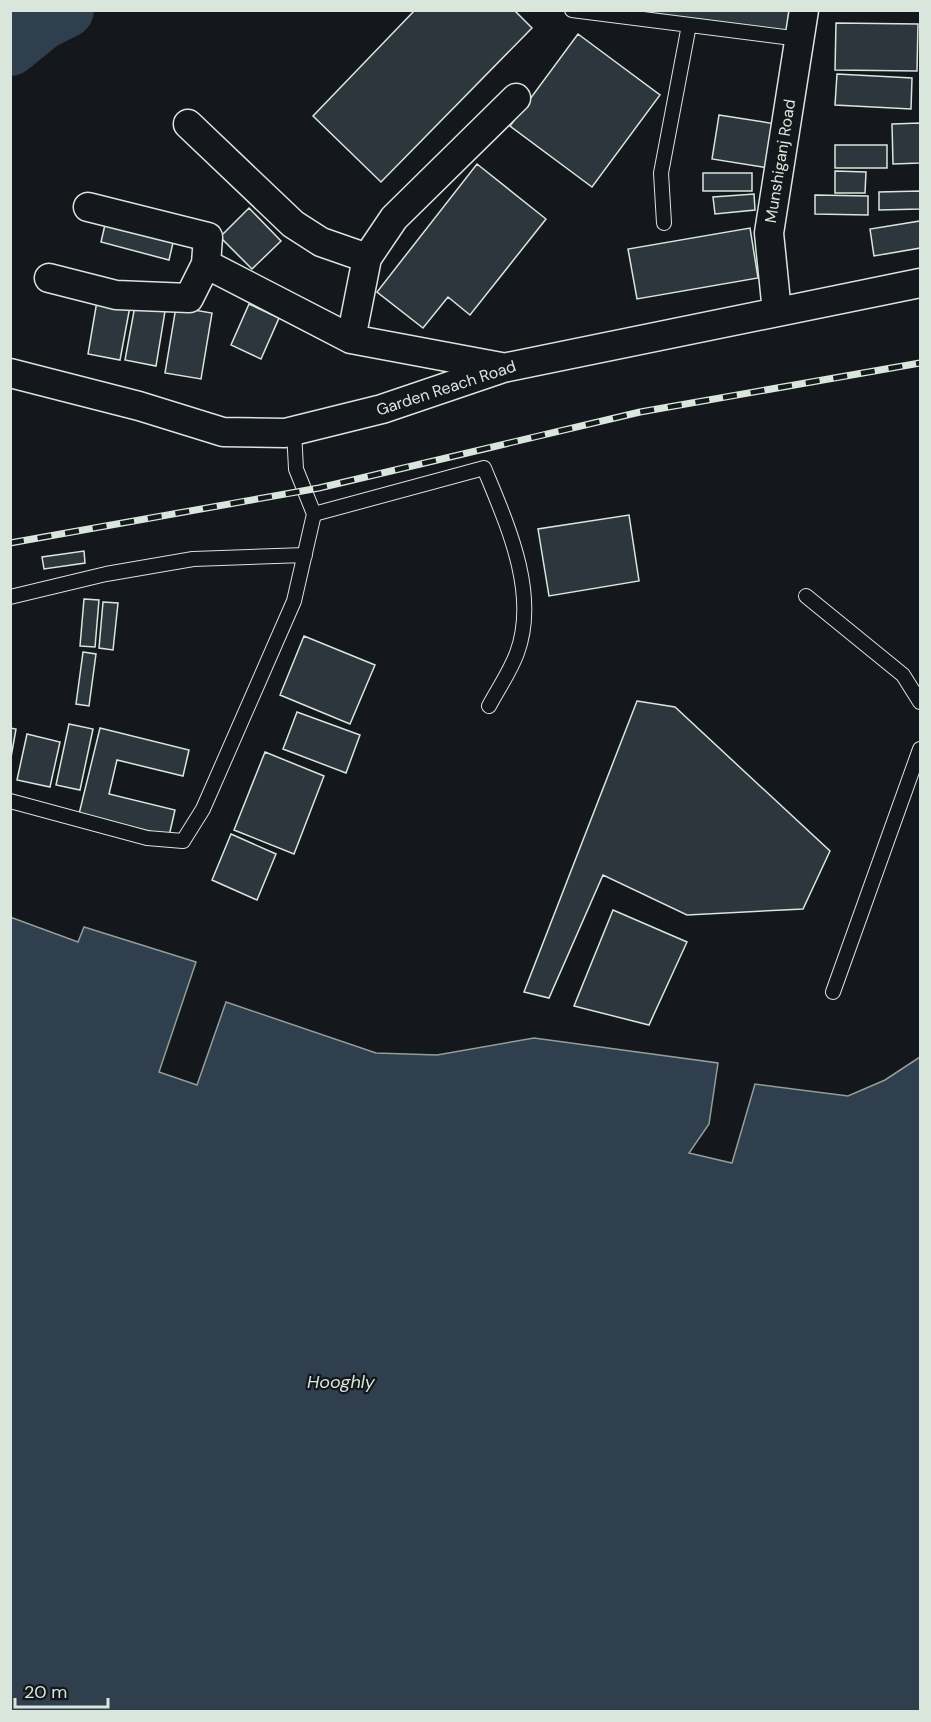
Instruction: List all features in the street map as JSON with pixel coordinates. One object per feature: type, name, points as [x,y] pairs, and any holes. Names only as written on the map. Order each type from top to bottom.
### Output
[{"type":"street","name":"Munshiganj Road","points":[[777,312],[769,233],[804,10]]},
{"type":"street","points":[[351,339],[368,258],[394,218],[516,98]]},
{"type":"street","points":[[188,124],[293,224],[321,242],[368,258]]},
{"type":"street","points":[[49,278],[116,295],[189,298],[206,264],[208,237],[88,207]]},
{"type":"street","points":[[206,264],[351,339],[503,368]]},
{"type":"street","name":"Garden Reach Road","points":[[10,373],[139,406],[223,432],[285,433],[382,409],[503,368],[921,283]]},
{"type":"lane","points":[[572,10],[800,39]]},
{"type":"lane","points":[[664,223],[661,173],[688,25]]},
{"type":"lane","points":[[10,801],[147,838],[183,841],[203,809],[294,602],[314,514],[296,470],[294,430]]},
{"type":"lane","points":[[314,514],[484,468],[516,547],[524,618],[517,653],[489,706]]},
{"type":"lane","points":[[10,597],[106,574],[193,559],[305,555]]},
{"type":"lane","points":[[806,596],[903,675],[921,702]]},
{"type":"lane","points":[[833,992],[921,749]]},
{"type":"water","name":"Hooghly","points":[[10,917],[78,942],[84,927],[196,962],[159,1072],[197,1085],[226,1002],[376,1053],[437,1055],[534,1038],[718,1063],[709,1124],[689,1153],[732,1163],[755,1084],[848,1096],[885,1080],[920,1057],[920,1711],[11,1711]]},
{"type":"building","points":[[415,10],[514,10],[532,28],[381,182],[313,116]]},
{"type":"building","points":[[591,10],[789,10],[787,32]]},
{"type":"building","points":[[836,23],[918,24],[917,71],[835,70]]},
{"type":"building","points":[[578,34],[660,95],[592,187],[510,126]]},
{"type":"building","points":[[837,74],[912,78],[911,109],[835,105]]},
{"type":"building","points":[[719,115],[776,124],[769,168],[712,159]]},
{"type":"building","points":[[920,123],[920,163],[893,164],[892,124]]},
{"type":"building","points":[[835,145],[887,145],[887,168],[835,168]]},
{"type":"building","points":[[477,164],[546,219],[470,315],[448,297],[423,328],[377,292]]},
{"type":"building","points":[[835,171],[866,172],[865,193],[835,193]]},
{"type":"building","points":[[703,173],[752,173],[752,191],[703,191]]},
{"type":"building","points":[[920,191],[920,209],[879,210],[879,192]]},
{"type":"building","points":[[754,194],[755,210],[715,214],[713,197]]},
{"type":"building","points":[[815,195],[868,196],[868,215],[815,214]]},
{"type":"building","points":[[249,208],[281,241],[252,269],[220,237]]},
{"type":"building","points":[[107,216],[175,234],[169,260],[101,242]]},
{"type":"building","points":[[920,221],[920,248],[874,256],[870,229]]},
{"type":"building","points":[[750,228],[758,278],[637,299],[628,249]]},
{"type":"building","points":[[98,295],[131,301],[120,360],[88,354]]},
{"type":"building","points":[[136,300],[166,305],[156,366],[125,360]]},
{"type":"building","points":[[249,304],[279,318],[261,359],[231,345]]},
{"type":"building","points":[[176,307],[212,313],[201,379],[165,373]]},
{"type":"building","points":[[629,515],[639,581],[549,596],[538,529]]},
{"type":"building","points":[[84,551],[85,563],[44,569],[42,557]]},
{"type":"building","points":[[84,599],[99,600],[95,647],[80,646]]},
{"type":"building","points":[[103,602],[118,603],[113,650],[99,648]]},
{"type":"building","points":[[304,636],[375,665],[350,724],[280,695]]},
{"type":"building","points":[[83,652],[96,654],[89,706],[76,704]]},
{"type":"building","points":[[637,701],[675,707],[830,851],[803,909],[687,915],[603,875],[549,998],[524,992]]},
{"type":"building","points":[[297,712],[360,735],[346,773],[283,749]]},
{"type":"building","points":[[69,724],[93,729],[80,790],[56,785]]},
{"type":"building","points":[[10,728],[16,729],[10,763]]},
{"type":"building","points":[[100,728],[189,750],[183,776],[117,760],[109,794],[175,810],[169,836],[79,814]]},
{"type":"building","points":[[27,734],[60,742],[50,787],[17,780]]},
{"type":"building","points":[[265,752],[324,776],[294,854],[234,830]]},
{"type":"building","points":[[231,834],[276,854],[257,900],[212,880]]},
{"type":"building","points":[[613,910],[687,942],[649,1025],[574,1006]]},
{"type":"waterway","points":[[10,48],[42,22],[66,10]]},
{"type":"railway","points":[[10,543],[319,488],[640,412],[920,363]]}]
